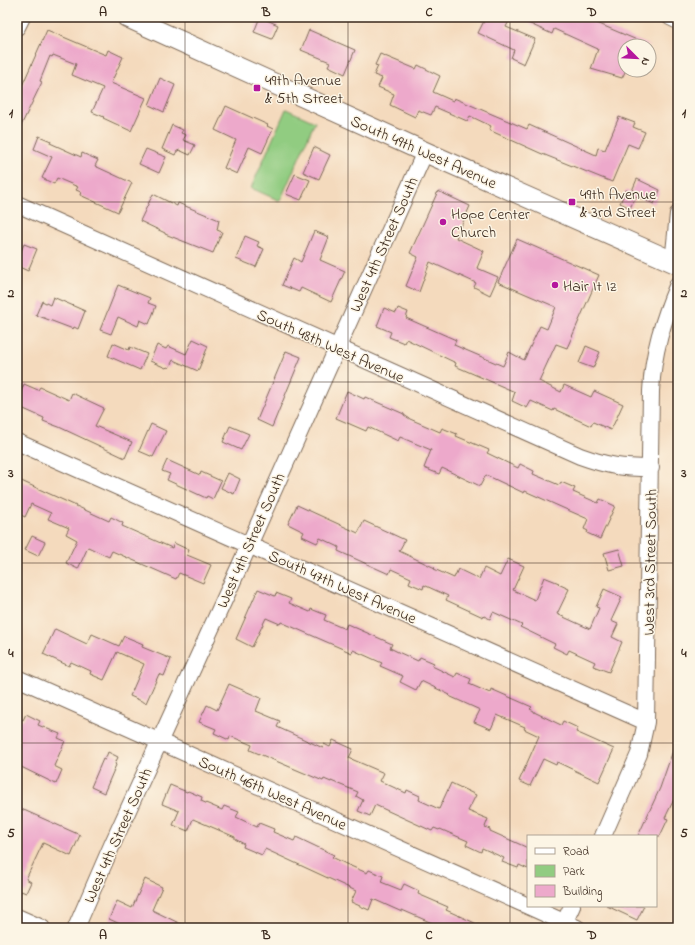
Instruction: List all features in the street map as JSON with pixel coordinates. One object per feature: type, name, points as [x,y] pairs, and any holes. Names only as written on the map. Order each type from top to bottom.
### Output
[{"type":"street","points":[[17,27],[22,17]]},
{"type":"street","name":"South 49th West Avenue","points":[[127,17],[425,152],[676,263]]},
{"type":"street","points":[[670,17],[678,21]]},
{"type":"street","name":"West 4th Street South","points":[[76,928],[112,845],[425,152]]},
{"type":"street","name":"South 48th West Avenue","points":[[17,204],[580,456],[615,467],[650,468]]},
{"type":"street","points":[[676,263],[678,214]]},
{"type":"street","name":"West 3rd Street South","points":[[603,835],[639,754],[646,722],[652,368],[663,321],[678,284]]},
{"type":"street","name":"South 47th West Avenue","points":[[17,442],[646,722]]},
{"type":"street","name":"South 46th West Avenue","points":[[17,678],[527,906]]},
{"type":"street","name":"South 46th West Avenue","points":[[530,907],[568,926]]},
{"type":"street","points":[[568,926],[572,907]]},
{"type":"street","points":[[17,917],[42,928]]},
{"type":"green space","points":[[286,109],[315,122],[280,201],[251,188]]},
{"type":"building","points":[[260,17],[278,25],[272,39],[254,32]]},
{"type":"building","points":[[486,17],[511,17],[506,27],[535,39],[524,64],[511,58],[514,50],[478,33]]},
{"type":"building","points":[[515,17],[600,17],[597,23],[632,38],[617,38],[617,77],[591,69],[598,49],[554,29],[552,34]]},
{"type":"building","points":[[47,30],[106,55],[108,50],[123,57],[111,83],[146,98],[131,131],[92,112],[103,88],[72,75],[76,64],[53,55],[52,57],[50,56],[40,81],[42,82],[17,134],[17,97]]},
{"type":"building","points":[[309,30],[355,50],[345,74],[328,66],[330,62],[301,50]]},
{"type":"building","points":[[380,54],[416,69],[418,65],[440,76],[433,92],[453,101],[454,98],[527,129],[529,125],[596,155],[598,148],[605,150],[619,117],[635,123],[633,127],[645,132],[638,148],[628,144],[612,182],[540,153],[489,130],[491,126],[470,116],[467,121],[435,107],[431,115],[418,110],[415,117],[390,105],[394,94],[378,87],[382,78],[374,75],[378,66],[375,65]]},
{"type":"building","points":[[160,78],[175,85],[164,112],[149,105]]},
{"type":"building","points":[[226,106],[268,125],[267,126],[273,129],[262,153],[249,147],[237,174],[224,168],[236,140],[215,130]]},
{"type":"building","points":[[172,125],[183,130],[181,133],[186,135],[183,140],[195,145],[190,155],[179,150],[175,155],[162,149]]},
{"type":"building","points":[[39,136],[51,141],[50,143],[81,157],[82,153],[98,160],[95,166],[132,183],[118,212],[80,195],[81,192],[76,190],[78,187],[57,178],[54,184],[42,178],[52,157],[34,149]]},
{"type":"building","points":[[314,147],[330,155],[319,179],[303,172]]},
{"type":"building","points":[[146,149],[166,157],[159,173],[139,164]]},
{"type":"building","points":[[295,174],[310,180],[301,200],[286,194]]},
{"type":"building","points":[[637,179],[660,190],[654,204],[636,196],[630,208],[620,203],[626,190],[631,193]]},
{"type":"building","name":"Hope Center Church","points":[[438,191],[470,206],[456,238],[484,251],[477,268],[498,277],[490,295],[474,287],[476,283],[430,262],[419,292],[406,286],[418,257],[410,253]]},
{"type":"building","points":[[153,194],[177,206],[178,203],[219,220],[217,230],[222,232],[213,253],[165,234],[140,221]]},
{"type":"building","points":[[314,231],[329,237],[320,260],[345,271],[331,302],[301,288],[299,292],[282,285],[294,258],[301,262]]},
{"type":"building","points":[[245,236],[259,242],[257,246],[264,249],[256,267],[236,259]]},
{"type":"building","points":[[517,239],[599,275],[567,348],[556,344],[539,381],[561,392],[564,385],[591,397],[594,391],[623,404],[611,430],[593,422],[591,426],[554,409],[553,411],[531,401],[527,408],[512,401],[515,392],[455,366],[456,363],[406,339],[404,343],[389,337],[391,332],[377,326],[384,308],[396,313],[398,308],[408,312],[406,318],[456,340],[454,345],[503,366],[509,352],[524,360],[540,326],[547,329],[556,307],[498,282]]},
{"type":"building","points":[[24,244],[37,249],[28,271],[17,266],[17,261]]},
{"type":"building","points":[[118,285],[150,298],[148,303],[156,306],[149,324],[140,320],[138,326],[118,317],[111,334],[100,330]]},
{"type":"building","points":[[53,297],[85,311],[78,329],[74,327],[73,329],[36,315],[42,301],[50,305]]},
{"type":"building","points":[[193,339],[208,346],[198,371],[173,360],[169,368],[150,361],[157,345],[166,349],[168,346],[186,354]]},
{"type":"building","points":[[113,343],[129,350],[130,347],[147,354],[140,370],[108,356]]},
{"type":"building","points":[[586,346],[600,352],[593,368],[579,363]]},
{"type":"building","points":[[286,351],[301,357],[272,427],[257,420]]},
{"type":"building","points":[[24,384],[38,390],[40,387],[69,400],[72,393],[104,408],[95,426],[132,442],[125,458],[43,421],[44,418],[17,406],[17,402]]},
{"type":"building","points":[[347,391],[404,414],[410,419],[440,432],[442,428],[457,434],[456,436],[489,450],[487,453],[518,468],[520,464],[534,471],[533,474],[559,485],[561,482],[575,488],[573,492],[598,503],[600,499],[615,506],[600,539],[587,533],[588,531],[584,529],[588,519],[525,491],[524,493],[486,475],[480,486],[442,468],[439,474],[424,468],[431,450],[400,437],[398,441],[368,427],[366,431],[336,418]]},
{"type":"building","points":[[151,424],[166,431],[153,457],[139,451]]},
{"type":"building","points":[[230,426],[249,434],[241,450],[223,442]]},
{"type":"building","points":[[167,460],[200,475],[201,472],[221,481],[213,499],[207,496],[206,498],[167,480],[170,474],[162,471]]},
{"type":"building","points":[[228,473],[240,479],[234,494],[221,488]]},
{"type":"building","points":[[17,479],[109,521],[111,517],[123,523],[122,526],[172,548],[174,543],[189,550],[187,555],[211,565],[203,583],[179,573],[176,579],[112,551],[109,557],[88,547],[78,569],[66,563],[77,540],[66,534],[69,528],[48,519],[51,513],[31,504],[25,517],[17,513]]},
{"type":"building","points":[[297,505],[358,533],[364,521],[405,540],[399,551],[454,578],[458,569],[479,579],[484,568],[500,576],[508,559],[524,566],[513,590],[535,600],[544,577],[559,583],[558,584],[569,589],[557,614],[590,629],[599,608],[596,607],[604,589],[622,597],[611,621],[618,624],[612,637],[622,642],[609,672],[593,666],[595,662],[569,650],[567,654],[553,647],[555,644],[520,627],[522,625],[493,612],[490,619],[484,616],[483,617],[446,600],[448,596],[424,585],[423,589],[409,583],[411,578],[391,569],[389,574],[338,551],[339,547],[320,538],[317,543],[302,536],[304,532],[288,524]]},
{"type":"building","points":[[32,536],[45,542],[38,556],[25,550]]},
{"type":"building","points":[[619,549],[624,566],[609,570],[604,553]]},
{"type":"building","points":[[258,589],[275,596],[276,593],[291,599],[289,603],[310,612],[311,609],[326,615],[324,620],[345,629],[347,624],[381,639],[392,644],[390,648],[418,661],[420,657],[434,663],[432,666],[455,677],[457,673],[471,679],[469,684],[490,693],[491,689],[532,707],[530,709],[534,712],[561,725],[563,721],[578,728],[576,732],[614,749],[599,782],[557,762],[556,765],[543,759],[530,786],[519,781],[539,736],[524,729],[525,727],[497,715],[491,729],[474,722],[480,710],[421,681],[416,690],[400,682],[403,676],[380,666],[382,663],[353,650],[352,653],[281,622],[280,624],[266,618],[252,647],[236,639]]},
{"type":"building","points":[[55,629],[87,644],[92,634],[119,646],[124,636],[143,644],[142,647],[171,659],[164,676],[159,674],[146,703],[130,696],[144,664],[117,652],[104,680],[90,674],[91,671],[71,662],[69,666],[43,654]]},
{"type":"building","points":[[229,684],[261,698],[256,711],[280,721],[277,727],[323,748],[324,744],[330,747],[333,740],[353,749],[349,758],[384,773],[380,781],[406,793],[407,790],[420,796],[419,800],[439,809],[451,783],[476,795],[468,811],[488,819],[485,827],[490,829],[490,831],[527,848],[527,869],[519,865],[518,868],[502,862],[504,858],[482,848],[481,852],[466,845],[468,841],[440,829],[434,828],[432,831],[375,805],[370,816],[358,811],[363,800],[356,796],[358,792],[331,781],[324,779],[323,781],[250,750],[252,745],[230,736],[229,740],[214,733],[216,729],[199,722],[207,705],[217,710]]},
{"type":"building","points":[[26,714],[40,721],[38,725],[60,734],[58,738],[65,741],[54,766],[62,770],[56,784],[17,765],[17,717],[23,720]]},
{"type":"building","points":[[676,742],[678,742],[678,791],[665,818],[668,819],[660,836],[638,835],[660,788]]},
{"type":"building","points":[[108,752],[118,757],[104,793],[91,787],[103,759],[105,760]]},
{"type":"building","points":[[170,785],[202,797],[201,801],[222,810],[224,806],[239,812],[236,817],[257,827],[259,823],[274,829],[273,832],[294,841],[296,837],[334,855],[332,857],[346,864],[367,873],[369,870],[383,876],[381,882],[401,890],[404,884],[419,891],[418,894],[448,907],[446,910],[486,928],[439,928],[431,925],[432,923],[373,899],[369,910],[351,902],[356,891],[265,849],[262,855],[243,847],[244,844],[235,839],[235,837],[193,819],[188,831],[173,825],[179,811],[162,804]]},
{"type":"building","points":[[17,807],[80,835],[71,856],[43,843],[26,879],[31,882],[26,893],[21,891],[17,900]]},
{"type":"building","points":[[145,879],[162,887],[152,910],[189,928],[129,928],[109,919],[117,901],[132,908]]},
{"type":"building","points":[[609,907],[644,907],[637,920]]},
{"type":"place","name":"49th Avenue & 5th Street","points":[[257,88]]},
{"type":"place","name":"49th Avenue & 3rd Street","points":[[572,202]]},
{"type":"place","name":"Hope Center Church","points":[[443,222]]},
{"type":"place","name":"Hair It Iz","points":[[555,285]]}]
